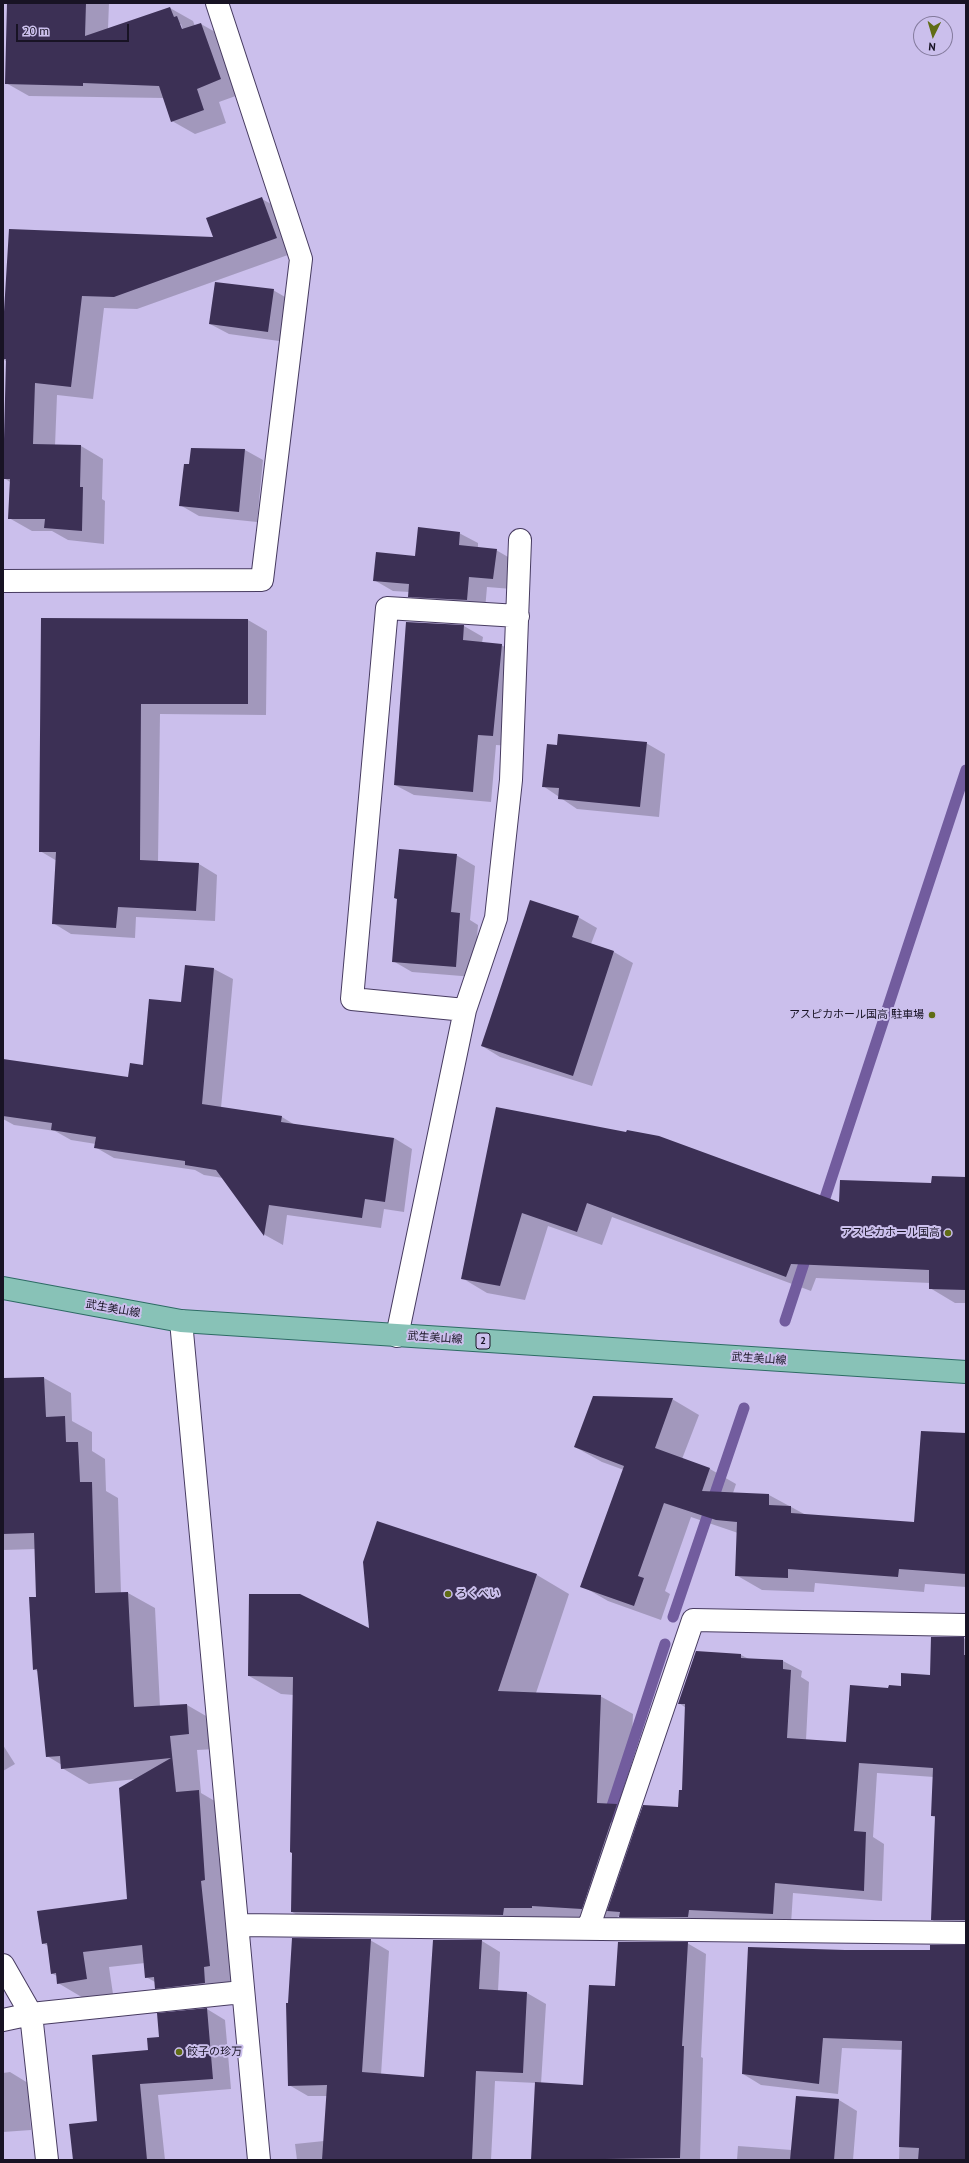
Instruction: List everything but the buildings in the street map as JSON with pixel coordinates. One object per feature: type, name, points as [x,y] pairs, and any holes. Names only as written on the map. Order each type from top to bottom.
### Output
[{"type":"main road","name":"武生美山線","points":[[3,1288],[181,1321],[966,1372]]},
{"type":"street","points":[[3,581],[262,580],[301,259],[217,3]]},
{"type":"street","points":[[397,1336],[466,1010],[496,918],[511,780],[520,540]]},
{"type":"street","points":[[466,1010],[352,999],[387,608],[518,616]]},
{"type":"street","points":[[181,1321],[238,1925],[242,1992],[259,2160]]},
{"type":"street","points":[[588,1929],[693,1620],[966,1625]]},
{"type":"street","points":[[238,1925],[966,1933]]},
{"type":"street","points":[[3,1965],[31,2014],[47,2160]]},
{"type":"street","points":[[3,2020],[31,2014],[242,1992]]},
{"type":"waterway","points":[[821,1210],[966,770]]},
{"type":"waterway","points":[[785,1321],[808,1251]]},
{"type":"waterway","points":[[673,1617],[744,1408]]},
{"type":"waterway","points":[[608,1818],[665,1644]]},
{"type":"place","name":"アスピカホール国高 駐車場","points":[[932,1015]]},
{"type":"place","name":"アスピカホール国高","points":[[948,1233]]},
{"type":"place","name":"ろくべい","points":[[448,1594]]},
{"type":"place","name":"餃子の珍万","points":[[179,2052]]}]
